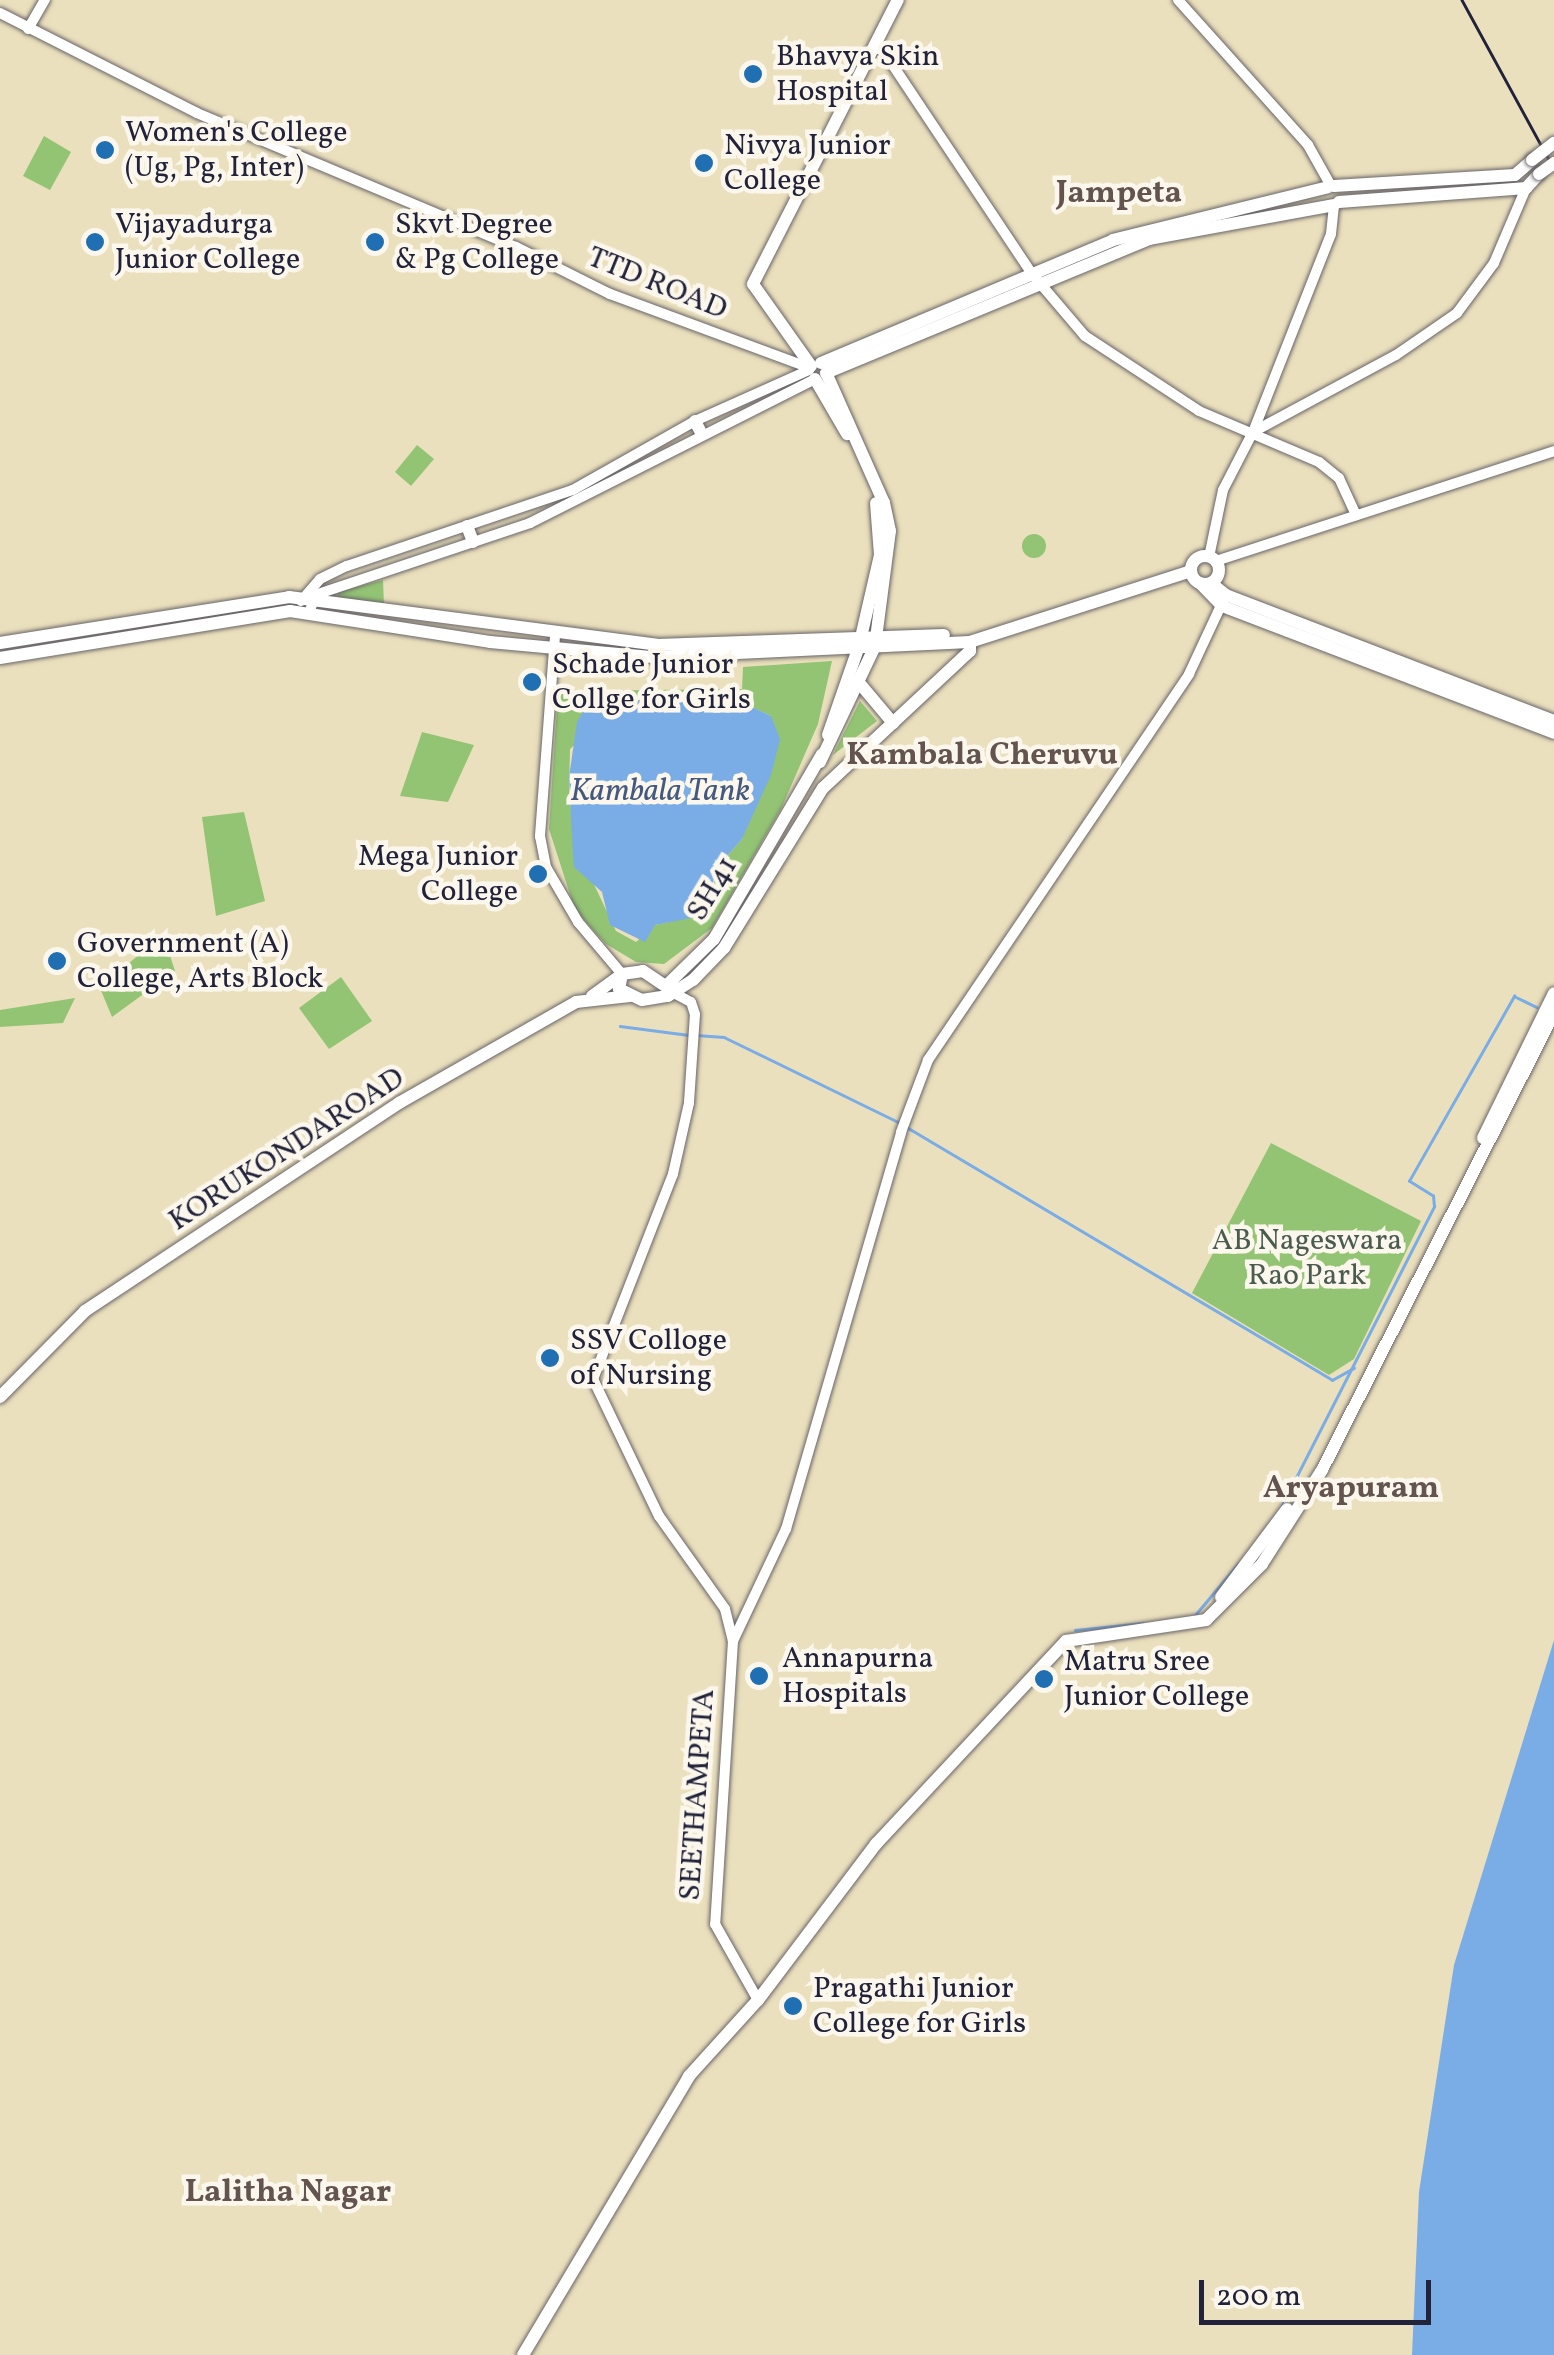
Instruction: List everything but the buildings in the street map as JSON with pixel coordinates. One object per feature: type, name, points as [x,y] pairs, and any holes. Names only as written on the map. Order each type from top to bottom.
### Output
[{"type":"main road","points":[[820,762],[861,685],[876,640],[890,523],[815,370],[753,284],[898,0]]},
{"type":"main road","points":[[815,370],[1172,222],[1331,187],[1515,175],[1554,143]]},
{"type":"main road","points":[[1099,253],[1224,222],[1534,180],[1554,163]]},
{"type":"main road","points":[[1331,187],[1323,200],[1337,204]]},
{"type":"main road","name":"SH41","points":[[671,987],[714,939],[820,762],[860,641],[880,555],[878,507],[815,370]]},
{"type":"main road","points":[[467,526],[474,542]]},
{"type":"main road","points":[[876,640],[970,642],[1198,576],[1212,559]]},
{"type":"main road","points":[[0,658],[305,607],[386,629],[450,637],[682,651],[968,634],[1198,576],[1212,559]]},
{"type":"main road","points":[[1198,576],[1224,601],[1554,734]]},
{"type":"main road","points":[[1224,601],[1554,721]]},
{"type":"main road","points":[[0,644],[65,633],[305,607],[452,620],[554,643]]},
{"type":"main road","points":[[386,629],[387,613]]},
{"type":"main road","points":[[450,637],[452,620]]},
{"type":"main road","points":[[591,996],[622,974],[643,970],[671,987],[724,948],[823,788],[970,652],[970,642]]},
{"type":"main road","points":[[861,685],[893,722]]},
{"type":"main road","points":[[622,974],[618,989],[630,996]]},
{"type":"main road","name":"KORUKONDAROAD","points":[[0,1396],[85,1311],[399,1103],[591,996],[656,999],[671,987]]},
{"type":"main road","points":[[1206,1620],[1314,1469],[1554,993]]},
{"type":"main road","points":[[524,2355],[688,2076],[758,2000],[854,1868],[1066,1640],[1206,1620],[1262,1564],[1322,1470],[1554,1014]]},
{"type":"street","points":[[28,28],[45,0]]},
{"type":"street","points":[[1178,0],[1308,145],[1331,187]]},
{"type":"street","name":"TTD ROAD","points":[[0,13],[197,114],[516,247],[610,294],[815,370]]},
{"type":"street","points":[[872,49],[882,49],[1037,280],[1113,359],[1199,411],[1254,432],[1328,468],[1356,515]]},
{"type":"street","points":[[1254,432],[1396,355],[1457,313],[1494,264],[1534,180]]},
{"type":"street","points":[[1337,204],[1331,234],[1254,432],[1222,490],[1212,559],[1554,451]]},
{"type":"street","points":[[305,607],[320,579],[347,566],[573,490],[815,370]]},
{"type":"street","points":[[305,607],[530,524],[698,426]]},
{"type":"street","points":[[733,1641],[786,1528],[901,1132],[928,1060],[1189,674],[1224,601]]},
{"type":"street","points":[[554,643],[540,836],[546,867],[578,922],[622,974]]},
{"type":"street","points":[[671,987],[691,1002],[697,1034],[672,1174],[593,1379],[659,1516],[725,1610],[733,1641]]},
{"type":"street","name":"SEETHAMPETA","points":[[733,1641],[715,1924],[758,2000]]},
{"type":"green space","points":[[44,136],[71,152],[50,190],[23,176]]},
{"type":"green space","points":[[417,445],[434,459],[411,486],[395,472]]},
{"type":"green space","points":[[1034,534],[1046,546],[1034,558],[1022,546]]},
{"type":"green space","points":[[383,580],[384,606],[338,599],[338,592]]},
{"type":"green space","points":[[832,661],[818,724],[781,809],[712,928],[664,964],[636,962],[606,944],[575,910],[549,829],[558,691],[742,689],[743,667]],"holes":[[[627,701],[743,703],[771,716],[742,839],[716,869],[712,896],[682,919],[655,925],[636,942],[616,931],[575,837],[569,794],[570,749]]]},
{"type":"green space","points":[[860,701],[877,721],[833,755]]},
{"type":"green space","points":[[422,732],[474,745],[448,802],[400,796]]},
{"type":"green space","points":[[244,812],[265,901],[216,916],[202,817]]},
{"type":"green space","points":[[163,934],[175,971],[112,1017],[100,988]]},
{"type":"green space","points":[[341,977],[372,1021],[329,1049],[299,1008]]},
{"type":"green space","points":[[75,998],[63,1023],[0,1027],[0,1010]]},
{"type":"green space","name":"AB Nageswara Rao Park","points":[[1271,1143],[1421,1221],[1354,1359],[1329,1375],[1192,1293]]},
{"type":"water","name":"Kambala Tank","points":[[627,701],[744,703],[771,716],[780,739],[771,775],[742,839],[716,869],[708,906],[696,917],[655,925],[645,942],[610,925],[602,892],[574,867],[573,854],[569,777],[577,722],[583,712]]},
{"type":"water","points":[[1554,1640],[1554,2355],[1412,2355],[1419,2192],[1454,1965]]},
{"type":"waterway","points":[[1282,1505],[1434,1207],[1433,1196],[1409,1181],[1514,996],[1537,1007]]},
{"type":"waterway","points":[[620,1026],[688,1035]]},
{"type":"waterway","points":[[696,1035],[724,1037],[898,1122]]},
{"type":"waterway","points":[[905,1126],[1332,1380],[1354,1368]]},
{"type":"waterway","points":[[1195,1615],[1238,1564]]},
{"type":"waterway","points":[[1075,1630],[1143,1623]]},
{"type":"railway","points":[[1462,0],[1554,169]]},
{"type":"place","name":"Bhavya Skin Hospital","points":[[753,74]]},
{"type":"place","name":"Women's College (Ug, Pg, Inter)","points":[[105,150]]},
{"type":"place","name":"Nivya Junior College","points":[[704,163]]},
{"type":"place","name":"Vijayadurga Junior College","points":[[95,242]]},
{"type":"place","name":"Skvt Degree & Pg College","points":[[375,242]]},
{"type":"place","name":"Schade Junior Collge for Girls","points":[[532,682]]},
{"type":"place","name":"Mega Junior College","points":[[538,874]]},
{"type":"place","name":"Government (A) College, Arts Block","points":[[57,961]]},
{"type":"place","name":"SSV Colloge of Nursing","points":[[550,1358]]},
{"type":"place","name":"Annapurna Hospitals","points":[[759,1676]]},
{"type":"place","name":"Matru Sree Junior College","points":[[1044,1679]]},
{"type":"place","name":"Pragathi Junior College for Girls","points":[[793,2006]]},
{"type":"district","name":"Jampeta","points":[[1119,194]]},
{"type":"district","name":"Kambala Cheruvu","points":[[982,756]]},
{"type":"district","name":"Aryapuram","points":[[1351,1489]]},
{"type":"district","name":"Lalitha Nagar","points":[[288,2193]]}]
